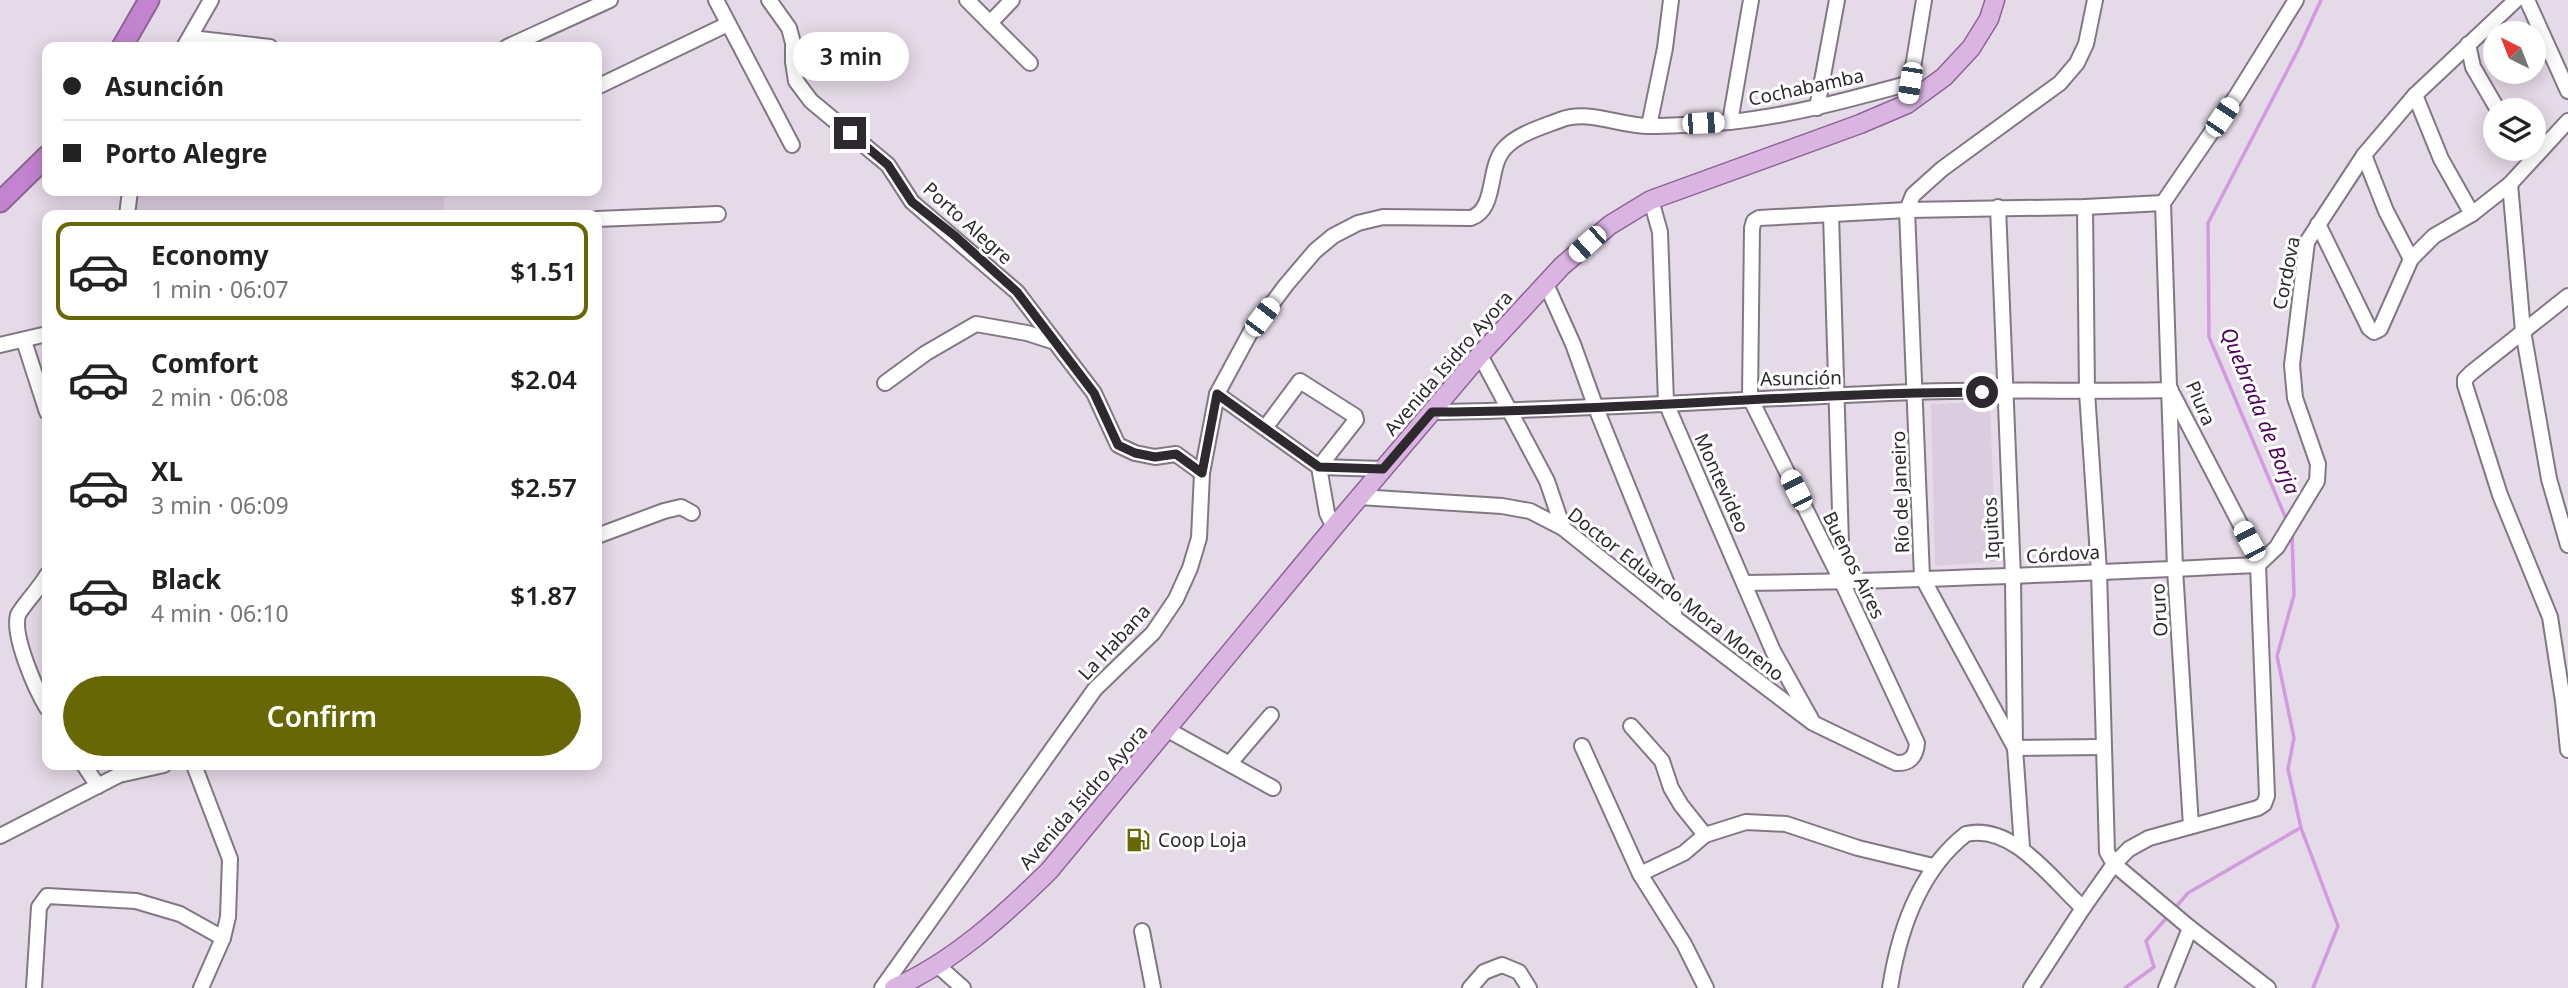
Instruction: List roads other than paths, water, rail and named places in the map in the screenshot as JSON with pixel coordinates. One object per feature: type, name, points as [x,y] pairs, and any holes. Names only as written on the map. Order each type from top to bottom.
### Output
[{"type":"highway","points":[[125,42],[149,0]]},
{"type":"highway","points":[[0,202],[42,161]]},
{"type":"main road","name":"Avenida Isidro Ayora","points":[[894,988],[936,964],[980,933],[1049,871],[1480,355],[1587,244],[1610,225],[1651,200],[1860,124],[1907,104],[1944,77],[1971,48],[1989,19],[1995,0]]},
{"type":"street","points":[[189,42],[211,0]]},
{"type":"street","points":[[518,42],[610,0]]},
{"type":"street","points":[[716,0],[793,145]]},
{"type":"street","name":"Porto Alegre","points":[[769,0],[789,28],[796,81],[811,101],[888,165],[912,202],[955,236],[1017,292],[1094,393],[1118,445],[1135,453],[1155,457],[1176,454],[1202,473]]},
{"type":"street","points":[[967,0],[1031,63]]},
{"type":"street","points":[[990,23],[1012,0]]},
{"type":"street","points":[[1649,126],[1665,48],[1671,0]]},
{"type":"street","points":[[1730,122],[1751,0]]},
{"type":"street","points":[[1817,108],[1837,0]]},
{"type":"street","points":[[1907,104],[1924,0]]},
{"type":"street","points":[[1907,210],[1913,195],[1942,169],[2060,83],[2077,63],[2087,44],[2095,0]]},
{"type":"street","name":"Cordova","points":[[2258,565],[2277,547],[2317,481],[2318,464],[2295,398],[2292,365],[2307,242],[2364,155],[2415,95],[2516,0]]},
{"type":"street","points":[[2527,0],[2568,91]]},
{"type":"street","points":[[1842,582],[1831,214],[2163,203],[2237,95],[2292,3]]},
{"type":"street","points":[[602,85],[728,24]]},
{"type":"street","points":[[2468,44],[2473,67],[2491,98]]},
{"type":"street","name":"Cochabamba","points":[[1286,285],[1315,251],[1333,236],[1358,223],[1383,216],[1476,216],[1485,206],[1497,160],[1503,149],[1523,136],[1575,116],[1649,126],[1730,122],[1817,108],[1910,83]]},
{"type":"street","points":[[2415,95],[2441,159],[2472,214]]},
{"type":"street","points":[[2318,223],[2368,328],[2374,332],[2380,329],[2411,259],[2434,236],[2472,214],[2510,184],[2568,121]]},
{"type":"street","points":[[2364,155],[2386,211],[2411,259]]},
{"type":"street","points":[[2510,184],[2523,331],[2549,479],[2568,545]]},
{"type":"street","name":"Montevideo","points":[[1651,200],[1660,232],[1666,403],[1773,651],[1813,723]]},
{"type":"street","name":"Piura","points":[[2163,203],[2171,390],[2249,541],[2258,565],[2267,796],[2264,804],[2258,808],[2192,826]]},
{"type":"street","name":"Iquitos","points":[[1998,207],[2013,577],[2015,748],[2022,847]]},
{"type":"street","points":[[2085,207],[2087,392],[2099,571],[2105,835],[2108,852],[2114,864],[2190,928],[2268,988]]},
{"type":"street","name":"Río de Janeiro","points":[[1907,210],[1922,577],[2015,748]]},
{"type":"street","points":[[602,219],[718,214]]},
{"type":"street","name":"Buenos Aires","points":[[1831,214],[1759,218],[1754,221],[1750,398],[1842,582],[1917,743],[1912,759]]},
{"type":"street","points":[[1546,284],[1573,344],[1668,586],[1675,618]]},
{"type":"street","name":"La Habana","points":[[882,988],[1096,689],[1153,633],[1176,598],[1190,568],[1199,538],[1202,473],[1217,394],[1250,333],[1286,285]]},
{"type":"street","points":[[2568,296],[2465,379],[2500,495],[2550,617],[2568,750]]},
{"type":"street","points":[[885,383],[926,353],[976,324],[1027,333],[1055,342]]},
{"type":"street","points":[[0,345],[42,336]]},
{"type":"street","points":[[24,341],[42,397]]},
{"type":"street","points":[[1480,355],[1547,481],[1563,528]]},
{"type":"street","points":[[1265,428],[1300,380],[1355,416],[1356,420],[1319,467],[1327,513],[1334,527]]},
{"type":"street","name":"Asunción","points":[[1432,412],[1596,408],[1750,398],[1836,397],[1916,392],[2171,390]]},
{"type":"street","name":"Oruro","points":[[2171,390],[2175,569],[2192,826]]},
{"type":"street","points":[[1217,394],[1319,467],[1383,469]]},
{"type":"street","name":"Doctor Eduardo Mora Moreno","points":[[1359,498],[1502,506],[1530,511],[1563,528],[1813,723],[1896,763],[1912,759]]},
{"type":"street","points":[[602,534],[664,511],[681,508],[692,513]]},
{"type":"street","name":"Córdova","points":[[1745,583],[2013,577],[2258,565]]},
{"type":"street","points":[[42,582],[18,615],[20,644],[42,700]]},
{"type":"street","points":[[1230,764],[1271,715]]},
{"type":"street","points":[[1631,726],[1662,761],[1671,788],[1705,835]]},
{"type":"street","points":[[1168,730],[1273,788]]},
{"type":"street","points":[[1581,746],[1640,874],[1684,944],[1706,988]]},
{"type":"street","points":[[2015,748],[2103,747]]},
{"type":"street","points":[[87,770],[98,786]]},
{"type":"street","points":[[0,836],[119,775],[142,770]]},
{"type":"street","points":[[196,770],[230,859],[228,917],[223,938],[201,988]]},
{"type":"street","points":[[1640,874],[1684,853],[1705,835],[1746,822],[1786,824],[1858,848],[1933,866]]},
{"type":"street","points":[[2031,988],[2114,864],[2129,849],[2149,838],[2192,826]]},
{"type":"street","points":[[1890,988],[1910,911],[1933,866],[1966,834],[1973,832],[1997,835],[2022,847],[2083,908]]},
{"type":"street","points":[[34,988],[38,907],[47,896],[136,901],[180,914],[223,938]]},
{"type":"street","points":[[2166,988],[2190,928]]},
{"type":"street","points":[[1142,930],[1153,988]]},
{"type":"street","points":[[936,964],[963,988]]},
{"type":"street","points":[[1470,988],[1484,972],[1502,965],[1519,972],[1529,988]]},
{"type":"waterway","name":"Quebrada de Borja","points":[[2287,521],[2209,337],[2208,223],[2321,0]]},
{"type":"waterway","name":"Quebrada de Borja","points":[[2292,533],[2294,595],[2277,656],[2294,738],[2288,769],[2301,828],[2338,926],[2313,988]]},
{"type":"waterway","points":[[2175,908],[2188,893],[2300,828]]},
{"type":"waterway","points":[[2125,988],[2154,967],[2146,941],[2170,914]]},
{"type":"place","name":"Coop Loja","points":[[1138,840]]}]
